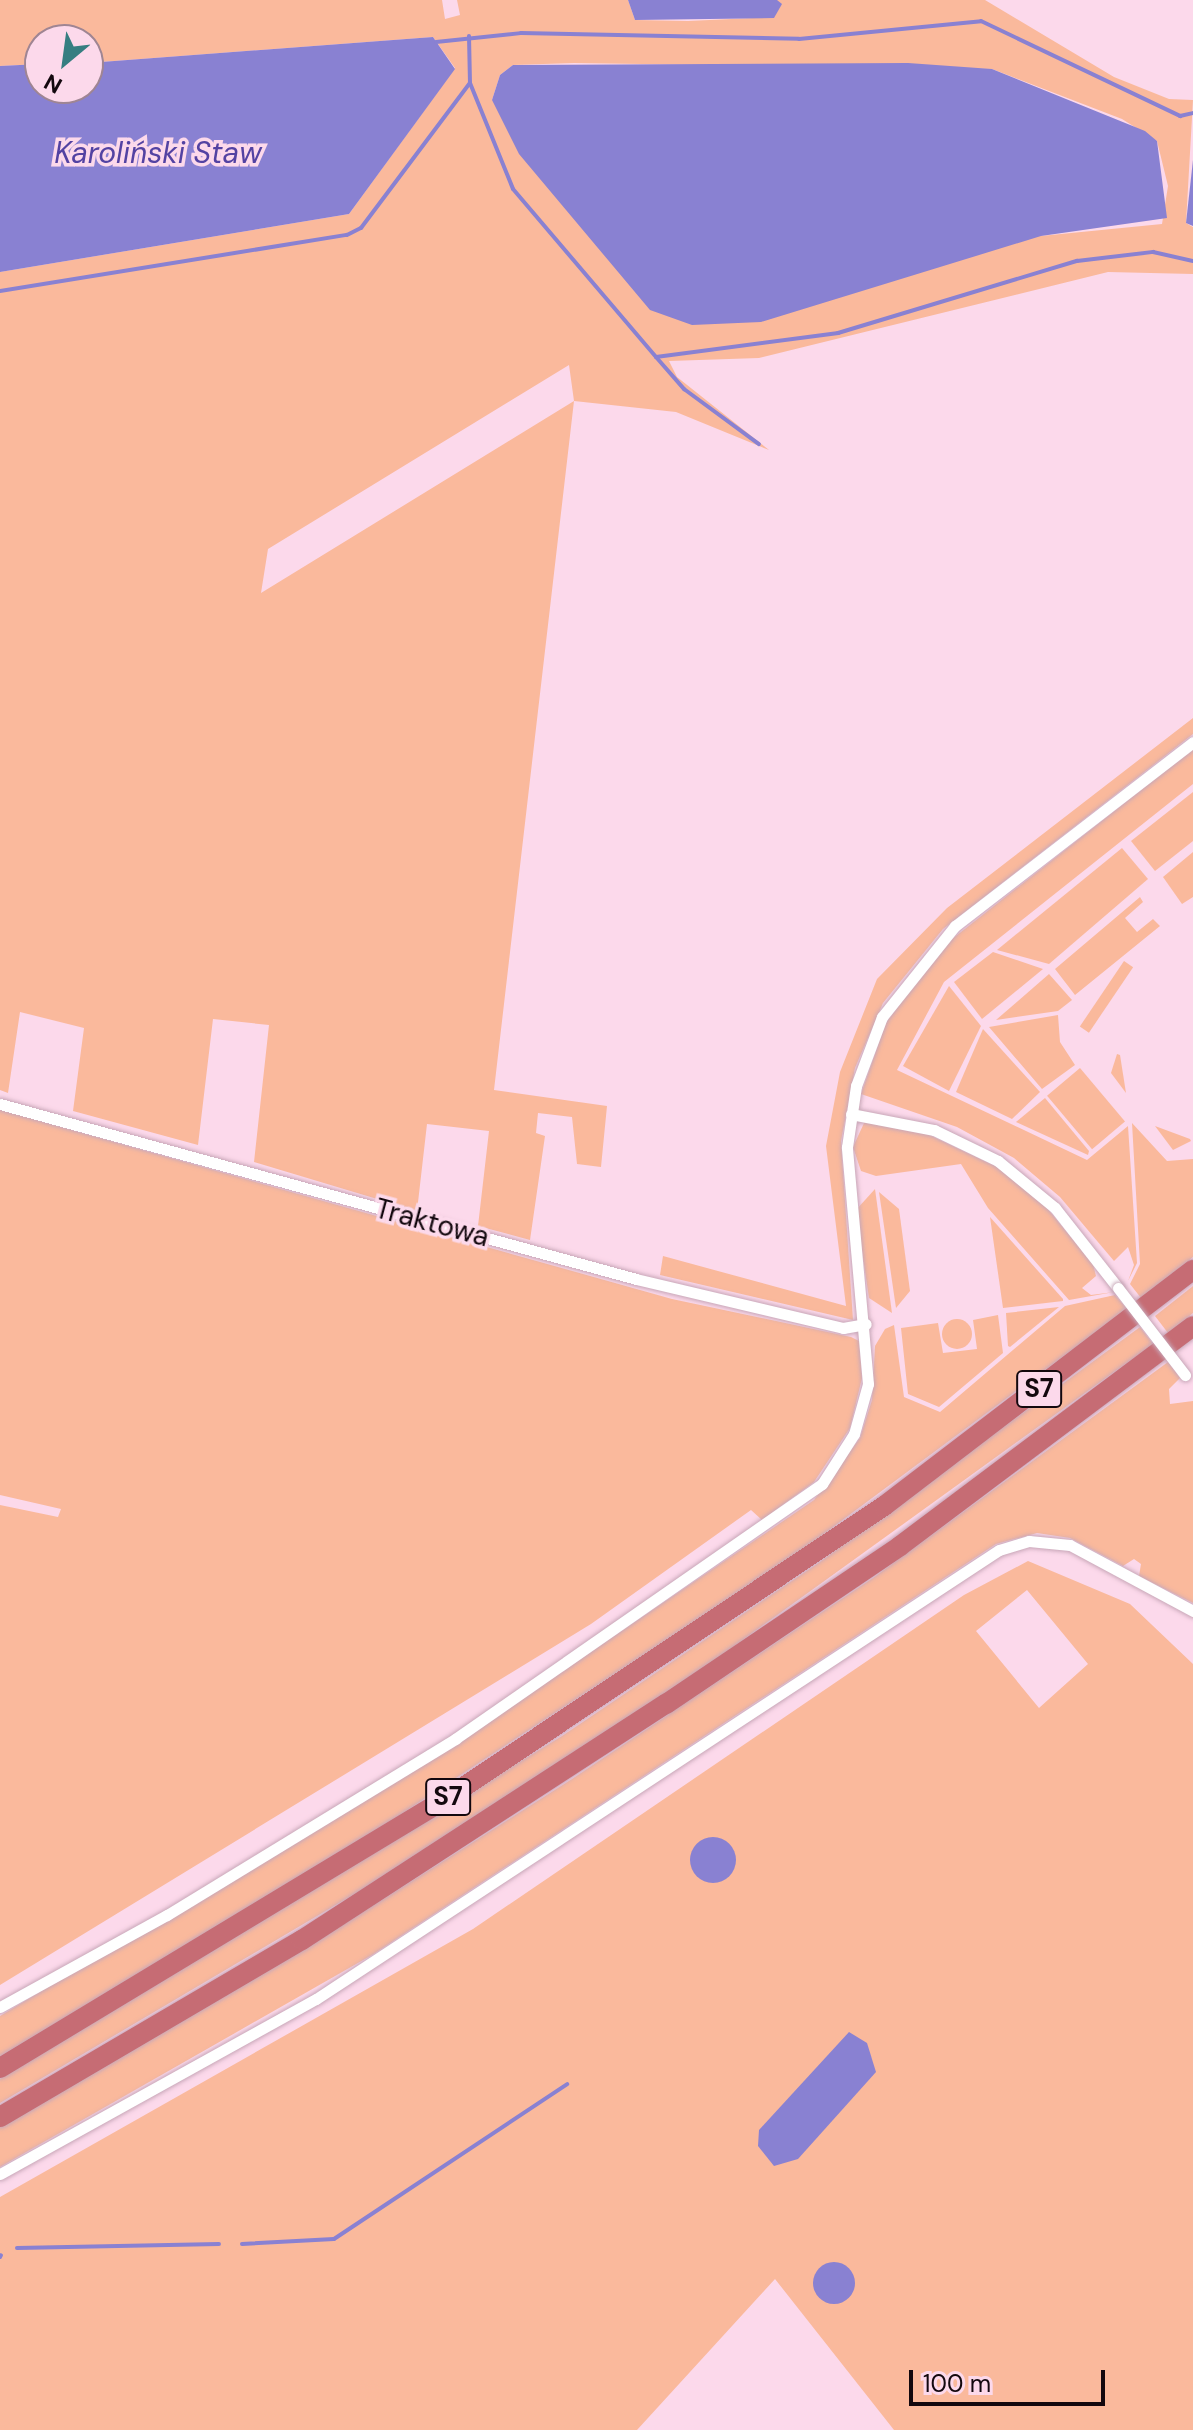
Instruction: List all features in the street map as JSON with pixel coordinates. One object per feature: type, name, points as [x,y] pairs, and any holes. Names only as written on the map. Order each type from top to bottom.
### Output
[{"type":"highway","name":"S7","points":[[0,2068],[447,1798],[858,1523],[1193,1270]]},
{"type":"highway","name":"S7","points":[[0,2117],[302,1940],[589,1754],[900,1546],[1132,1375],[1193,1326]]},
{"type":"highway","points":[[1132,1375],[1193,1343]]},
{"type":"street","points":[[0,2007],[167,1915],[455,1739],[813,1492],[840,1460],[862,1414],[866,1324],[848,1180],[851,1114],[882,1017],[925,955],[1193,742]]},
{"type":"street","name":"Traktowa","points":[[0,1104],[636,1279],[843,1328],[866,1324]]},
{"type":"street","points":[[851,1114],[934,1130],[998,1161],[1055,1208],[1189,1380]]},
{"type":"street","points":[[0,2174],[316,1999],[999,1550],[1029,1541],[1070,1545],[1193,1611]]},
{"type":"shaded area","points":[[0,0],[442,0],[445,19],[460,15],[457,0],[628,0],[635,20],[688,21],[774,17],[777,0],[985,0],[1114,77],[1169,99],[1193,100],[1186,223],[1193,227],[1193,274],[1108,272],[759,358],[669,361],[677,377],[769,450],[676,412],[574,401],[494,1090],[607,1106],[601,1167],[577,1164],[572,1117],[538,1113],[536,1133],[545,1136],[530,1240],[478,1226],[489,1131],[427,1124],[417,1211],[254,1162],[269,1025],[213,1019],[198,1145],[73,1111],[84,1028],[20,1012],[8,1093],[0,1090],[0,272],[349,214],[455,68],[433,37],[104,62],[104,24],[24,24],[24,65],[0,66]],"holes":[[[574,63],[992,69],[1122,119],[1157,141],[1168,186],[1162,224],[1041,236],[492,100],[500,75],[513,65]],[[569,365],[574,401],[261,593],[268,549]]]},
{"type":"shaded area","points":[[1193,718],[1193,734],[943,929],[883,1003],[855,1068],[841,1141],[853,1320],[660,1275],[663,1256],[846,1306],[826,1146],[840,1072],[877,979],[947,908]]},
{"type":"shaded area","points":[[1193,749],[1193,784],[944,982],[897,1070],[1087,1160],[1128,1126],[1137,1263],[1128,1281],[1134,1265],[1128,1247],[1114,1261],[1060,1197],[1014,1158],[957,1127],[861,1094],[886,1023],[942,947]]},
{"type":"shaded area","points":[[1193,792],[1193,841],[1155,871],[1131,841]]},
{"type":"shaded area","points":[[1122,848],[1148,879],[1049,964],[997,950]]},
{"type":"shaded area","points":[[1193,852],[1193,897],[1182,904],[1163,877]]},
{"type":"shaded area","points":[[1140,897],[1143,902],[1125,918],[1137,932],[1153,919],[1160,926],[1075,995],[1055,969]]},
{"type":"shaded area","points":[[993,952],[1043,969],[982,1019],[954,982]]},
{"type":"shaded area","points":[[1124,961],[1133,967],[1089,1033],[1080,1026]]},
{"type":"shaded area","points":[[1049,974],[1072,1000],[1058,1011],[996,1020]]},
{"type":"shaded area","points":[[949,986],[981,1026],[949,1091],[903,1066]]},
{"type":"shaded area","points":[[1058,1015],[1060,1042],[1075,1065],[1042,1089],[989,1027]]},
{"type":"shaded area","points":[[983,1029],[1040,1092],[1012,1119],[956,1092]]},
{"type":"shaded area","points":[[1117,1054],[1120,1055],[1126,1093],[1111,1073]]},
{"type":"shaded area","points":[[1080,1068],[1125,1122],[1092,1149],[1047,1096]]},
{"type":"shaded area","points":[[1045,1098],[1089,1151],[1088,1155],[1016,1122]]},
{"type":"shaded area","points":[[0,1110],[672,1299],[851,1337],[859,1341],[862,1378],[850,1428],[814,1482],[762,1520],[751,1510],[591,1624],[0,1985],[0,1505],[58,1517],[61,1509],[0,1495]]},
{"type":"shaded area","points":[[865,1121],[925,1133],[999,1168],[1046,1207],[1093,1264],[1096,1276],[1082,1288],[1091,1295],[1114,1292],[1069,1300],[988,1208],[961,1164],[876,1176],[861,1171],[853,1147]]},
{"type":"shaded area","points":[[1132,1123],[1167,1161],[1193,1159],[1193,1257],[1141,1298],[1130,1284],[1140,1264]]},
{"type":"shaded area","points":[[1155,1126],[1190,1139],[1191,1141],[1173,1150]]},
{"type":"shaded area","points":[[875,1189],[892,1313],[869,1298],[856,1210]]},
{"type":"shaded area","points":[[879,1192],[899,1209],[910,1291],[896,1308]]},
{"type":"shaded area","points":[[990,1217],[1063,1299],[1063,1301],[1003,1308]]},
{"type":"shaded area","points":[[1193,1286],[1193,1313],[1168,1333],[1155,1316]]},
{"type":"shaded area","points":[[1115,1295],[1127,1309],[794,1556],[316,1870],[0,2056],[0,2016],[472,1733],[814,1500],[860,1438],[872,1400],[875,1346],[885,1329],[894,1325],[904,1397],[940,1412],[1065,1306]]},
{"type":"shaded area","points":[[1059,1307],[1010,1347],[1008,1346],[1006,1313]]},
{"type":"shaded area","points":[[998,1315],[1003,1353],[939,1407],[908,1394],[901,1328],[938,1323],[943,1353],[977,1349],[973,1320]]},
{"type":"shaded area","points":[[957,1319],[968,1323],[972,1334],[968,1345],[957,1349],[946,1345],[942,1334],[946,1323]]},
{"type":"shaded area","points":[[1140,1327],[1153,1344],[701,1670],[356,1893],[0,2103],[0,2079],[562,1736],[820,1562]]},
{"type":"shaded area","points":[[1168,1362],[1180,1378],[1169,1389],[1170,1404],[1193,1401],[1193,1603],[1139,1576],[1141,1564],[1134,1559],[1123,1566],[1070,1538],[1037,1533],[996,1544],[372,1955],[0,2167],[0,2125],[346,1923],[572,1779],[873,1578]]},
{"type":"shaded area","points":[[1028,1561],[1130,1604],[1193,1664],[1193,2430],[894,2430],[775,2279],[637,2430],[0,2430],[0,2197],[473,1929],[964,1595]],"holes":[[[1027,1590],[1088,1664],[1039,1708],[976,1631]]]},
{"type":"water","points":[[628,0],[777,0],[782,4],[774,18],[635,20]]},
{"type":"water","name":"Karoliński Staw","points":[[433,37],[455,69],[349,214],[0,272],[0,66],[24,65],[24,104],[104,104],[104,62]]},
{"type":"water","points":[[908,63],[992,69],[1145,131],[1157,141],[1167,218],[1041,236],[761,322],[692,325],[650,310],[519,154],[492,100],[500,75],[513,65]]},
{"type":"water","points":[[1193,160],[1193,226],[1186,223]]},
{"type":"water","points":[[713,1837],[729,1844],[736,1860],[729,1876],[713,1883],[697,1876],[690,1860],[697,1844]]},
{"type":"water","points":[[849,2032],[867,2043],[876,2072],[798,2159],[774,2166],[758,2146],[759,2130]]},
{"type":"water","points":[[834,2262],[849,2268],[855,2283],[849,2298],[834,2304],[819,2298],[813,2283],[819,2268]]},
{"type":"waterway","points":[[436,42],[521,33],[799,39],[981,21],[1180,116],[1193,113]]},
{"type":"waterway","points":[[469,36],[470,83],[513,189],[656,357],[838,333],[1077,261],[1153,252],[1193,261]]},
{"type":"waterway","points":[[0,291],[347,235],[361,228],[470,83]]},
{"type":"waterway","points":[[656,357],[684,389],[759,444]]},
{"type":"waterway","points":[[242,2244],[334,2239],[567,2084]]},
{"type":"waterway","points":[[17,2248],[219,2244]]}]
